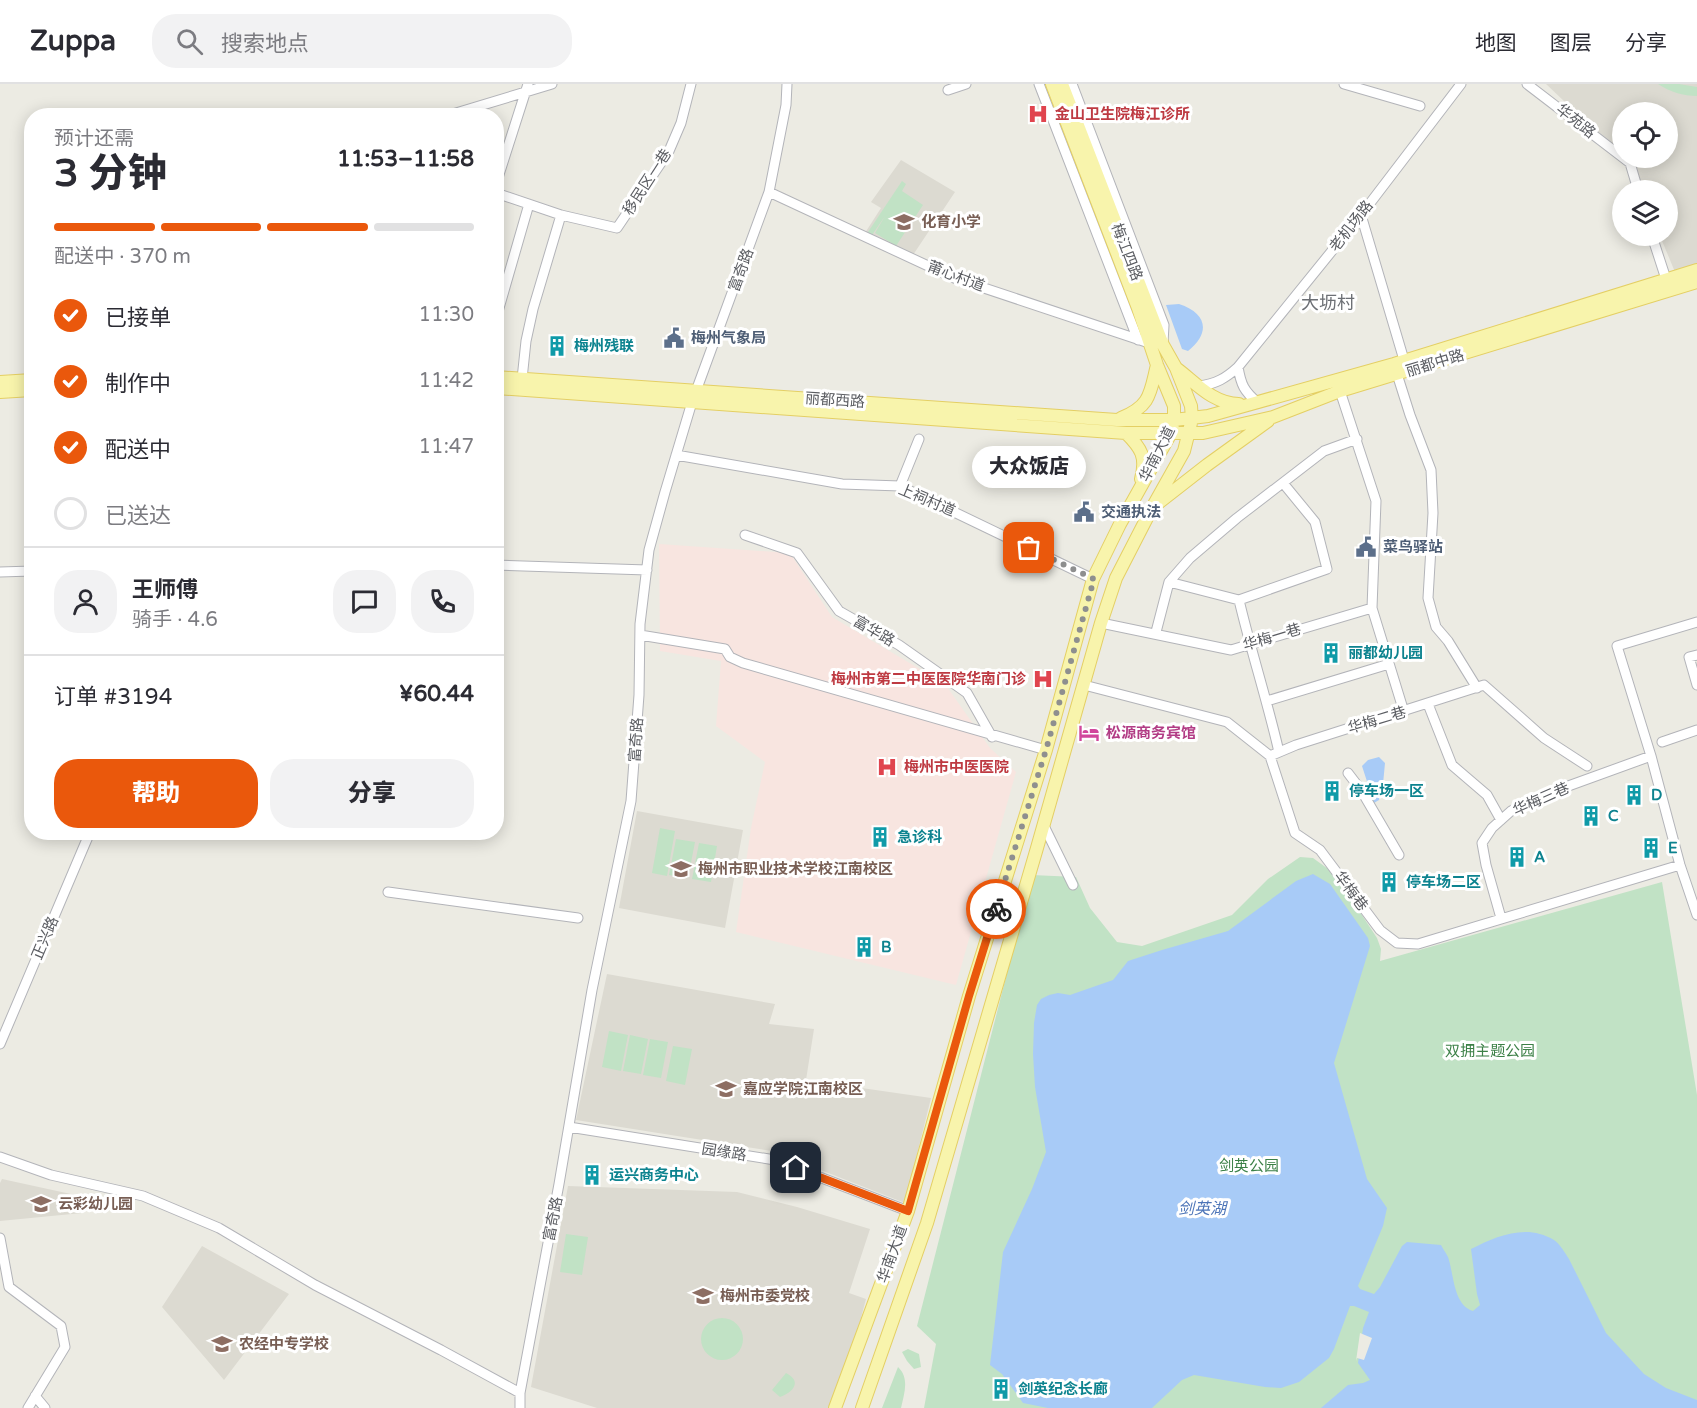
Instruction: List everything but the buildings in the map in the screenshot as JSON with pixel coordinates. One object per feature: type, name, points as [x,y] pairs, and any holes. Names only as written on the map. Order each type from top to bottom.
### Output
[{"type":"main road","name":"梅江四路","points":[[1052,84],[1138,308],[1144,342],[1157,364],[1174,406],[1174,420]]},
{"type":"main road","name":"梅江四路","points":[[1062,84],[1163,345],[1176,368],[1191,406],[1192,419]]},
{"type":"main road","name":"丽都中路","points":[[1174,420],[1208,416],[1258,403],[1697,270]]},
{"type":"main road","name":"丽都中路","points":[[1171,433],[1203,433],[1273,417],[1340,391],[1697,282]]},
{"type":"main road","points":[[1117,420],[1142,407],[1150,392],[1157,364]]},
{"type":"main road","points":[[1176,368],[1213,398],[1225,404],[1258,403]]},
{"type":"main road","name":"丽都西路","points":[[504,378],[695,397],[1125,433],[1171,433]]},
{"type":"main road","points":[[0,382],[24,380]]},
{"type":"main road","name":"丽都西路","points":[[504,388],[1117,420],[1174,420]]},
{"type":"main road","points":[[0,392],[24,390]]},
{"type":"main road","points":[[1152,508],[1273,417]]},
{"type":"main road","name":"华南大道","points":[[862,1408],[927,1223],[1116,578],[1184,451],[1192,419]]},
{"type":"main road","name":"华南大道","points":[[835,1408],[908,1211],[969,996],[1046,750],[1094,579],[1119,524],[1171,433],[1174,420]]},
{"type":"main road","points":[[1125,433],[1141,450],[1144,463],[1138,490]]},
{"type":"main road","points":[[1030,801],[1050,805]]},
{"type":"street","points":[[469,108],[527,88],[552,84]]},
{"type":"street","name":"移民区一巷","points":[[504,196],[561,214],[617,228],[669,151],[681,123],[691,84]]},
{"type":"street","name":"富奇路","points":[[520,1408],[520,1393],[592,990],[631,801],[639,695],[640,635],[649,550],[695,397],[769,192],[786,105],[787,84]]},
{"type":"street","points":[[948,90],[963,84]]},
{"type":"street","points":[[1039,84],[1144,342]]},
{"type":"street","points":[[1071,84],[1164,325],[1163,345]]},
{"type":"street","points":[[1344,84],[1420,106]]},
{"type":"street","name":"老机场路","points":[[1199,386],[1221,381],[1238,367],[1361,215],[1461,84]]},
{"type":"street","name":"华苑路","points":[[1527,84],[1630,163],[1635,180]]},
{"type":"street","points":[[504,159],[527,88]]},
{"type":"street","name":"莆心村道","points":[[769,192],[954,278],[1144,342]]},
{"type":"street","points":[[504,291],[529,204]]},
{"type":"street","points":[[522,379],[526,341],[533,309],[561,214]]},
{"type":"street","points":[[1361,215],[1404,360]]},
{"type":"street","points":[[1655,246],[1666,279]]},
{"type":"street","points":[[1238,367],[1245,392],[1258,403]]},
{"type":"street","points":[[1397,374],[1431,470],[1433,513],[1428,598],[1437,627],[1480,686],[1544,738],[1587,766]]},
{"type":"street","points":[[1340,391],[1376,501],[1372,608],[1404,712]]},
{"type":"street","points":[[900,486],[919,439]]},
{"type":"street","points":[[1156,632],[1169,582],[1190,558],[1237,518],[1324,451],[1356,439]]},
{"type":"street","name":"上祠村道","points":[[676,455],[842,484],[900,486],[1094,579]]},
{"type":"street","points":[[1169,582],[1239,600],[1327,569],[1315,522],[1283,483]]},
{"type":"street","name":"富华路","points":[[745,535],[797,553],[839,611],[899,645],[967,693],[994,742]]},
{"type":"street","points":[[504,565],[647,570]]},
{"type":"street","points":[[0,572],[24,571]]},
{"type":"street","name":"华梅巷","points":[[1239,600],[1249,643],[1267,701],[1274,754],[1294,833],[1320,850],[1380,930],[1397,943],[1418,944],[1680,865]]},
{"type":"street","name":"华梅一巷","points":[[1101,623],[1231,650],[1372,608]]},
{"type":"street","points":[[1697,622],[1617,646],[1651,756],[1680,865],[1697,915]]},
{"type":"street","points":[[640,635],[725,648],[730,657],[743,663],[1046,750]]},
{"type":"street","points":[[1697,655],[1689,657],[1697,685]]},
{"type":"street","points":[[1267,701],[1389,664]]},
{"type":"street","points":[[1084,685],[1227,722],[1274,754]]},
{"type":"street","name":"华梅二巷","points":[[1274,754],[1480,686]]},
{"type":"street","points":[[1428,704],[1452,765],[1487,795],[1501,820]]},
{"type":"street","points":[[1662,742],[1697,730]]},
{"type":"street","name":"华梅三巷","points":[[1501,918],[1482,843],[1492,828],[1511,811],[1549,793],[1651,756]]},
{"type":"street","points":[[1348,773],[1361,790],[1399,855]]},
{"type":"street","points":[[1044,826],[1073,885]]},
{"type":"street","name":"正兴路","points":[[0,1044],[87,840]]},
{"type":"street","points":[[388,892],[578,918]]},
{"type":"street","name":"园缘路","points":[[569,1127],[775,1160],[908,1211]]},
{"type":"street","points":[[0,1157],[51,1175],[143,1196],[219,1228],[315,1285],[520,1393]]},
{"type":"street","points":[[0,1238],[9,1287],[62,1326],[66,1347],[28,1408]]},
{"type":"street","points":[[35,1396],[45,1408]]},
{"type":"shaded area","points":[[1546,84],[1697,84],[1697,264],[1675,272],[1664,246],[1678,246],[1678,180],[1636,180],[1629,168],[1678,168],[1678,102],[1612,102],[1612,147]]},
{"type":"shaded area","name":"化育小学","points":[[901,160],[955,192],[911,258],[863,236],[881,208],[871,202]]},
{"type":"shaded area","name":"梅州市中医医院","points":[[659,544],[790,553],[832,617],[945,684],[990,748],[1016,772],[956,985],[736,932],[751,828],[765,762],[716,726],[721,661],[660,651]]},
{"type":"shaded area","name":"梅州市职业技术学校江南校区","points":[[637,811],[743,830],[725,928],[619,908]]},
{"type":"shaded area","name":"嘉应学院江南校区","points":[[607,974],[775,1004],[769,1024],[814,1029],[806,1080],[931,1098],[905,1203],[772,1151],[576,1120]]},
{"type":"shaded area","name":"云彩幼儿园","points":[[2,1179],[80,1196],[82,1213],[0,1221],[0,1183]]},
{"type":"shaded area","name":"梅州市委党校","points":[[568,1186],[737,1192],[870,1229],[849,1293],[866,1299],[837,1408],[597,1408],[531,1387]]},
{"type":"shaded area","name":"农经中专学校","points":[[202,1246],[289,1294],[224,1380],[162,1307]]},
{"type":"green space","points":[[1658,84],[1697,87],[1697,96],[1677,93]]},
{"type":"green space","points":[[902,181],[906,184],[902,191],[923,205],[896,246],[875,233],[885,216],[870,238],[866,235]]},
{"type":"green space","points":[[660,828],[675,831],[667,876],[652,873]]},
{"type":"green space","points":[[676,839],[695,842],[688,878],[669,875]]},
{"type":"green space","points":[[699,843],[717,846],[711,882],[692,879]]},
{"type":"green space","name":"剑英公园","points":[[1300,857],[1313,858],[1335,874],[1377,938],[1381,949],[1380,961],[1662,882],[1697,1095],[1697,1408],[924,1408],[936,1344],[917,1326],[1032,875],[1076,877],[1090,908],[1117,942],[1142,946],[1232,915],[1268,879]]},
{"type":"green space","points":[[609,1031],[628,1035],[621,1071],[602,1067]]},
{"type":"green space","points":[[630,1035],[648,1039],[641,1074],[623,1071]]},
{"type":"green space","points":[[650,1039],[668,1042],[661,1078],[643,1075]]},
{"type":"green space","points":[[673,1046],[692,1049],[685,1085],[666,1081]]},
{"type":"green space","points":[[566,1234],[588,1237],[582,1275],[560,1272]]},
{"type":"green space","points":[[722,1318],[730,1319],[737,1324],[742,1331],[742,1347],[737,1354],[730,1359],[722,1360],[714,1359],[707,1354],[702,1347],[701,1339],[702,1331],[707,1324],[714,1319]]},
{"type":"green space","points":[[908,1349],[919,1354],[921,1367],[914,1369],[907,1361],[902,1352]]},
{"type":"green space","points":[[898,1367],[905,1381],[901,1408],[882,1408]]},
{"type":"green space","points":[[786,1373],[794,1379],[795,1383],[789,1392],[780,1397],[772,1390]]},
{"type":"water","points":[[1179,304],[1195,313],[1203,324],[1200,337],[1188,351],[1182,349],[1166,305]]},
{"type":"water","points":[[1379,757],[1385,763],[1383,784],[1379,800],[1374,803],[1362,766],[1368,760]]},
{"type":"water","name":"剑英湖","points":[[1313,874],[1330,884],[1368,938],[1370,946],[1334,1063],[1367,1179],[1387,1208],[1383,1226],[1358,1286],[1360,1289],[1374,1294],[1402,1246],[1407,1242],[1441,1245],[1448,1257],[1458,1296],[1466,1308],[1473,1311],[1480,1305],[1471,1249],[1512,1233],[1533,1232],[1544,1235],[1554,1240],[1569,1259],[1606,1333],[1644,1374],[1666,1388],[1697,1400],[1697,1408],[1321,1408],[1348,1385],[1370,1380],[1358,1363],[1363,1328],[1369,1312],[1354,1306],[1350,1306],[1329,1358],[1299,1382],[1281,1388],[1194,1375],[1182,1380],[1152,1408],[1048,1408],[1023,1403],[1002,1374],[990,1365],[1003,1252],[1046,1152],[1035,1087],[1033,1054],[1037,1005],[1041,999],[1049,995],[1058,993],[1070,995],[1113,980],[1128,961],[1228,931],[1296,881]]},
{"type":"pier","points":[[1360,1333],[1372,1338],[1364,1360],[1357,1358],[1356,1361]]},
{"type":"way so far","points":[[996,909],[1046,750],[1094,579],[1029,548]]},
{"type":"place","name":"金山卫生院梅江诊所","points":[[1038,114]]},
{"type":"place","name":"化育小学","points":[[904,222]]},
{"type":"place","name":"梅州气象局","points":[[674,338]]},
{"type":"place","name":"梅州残联","points":[[557,346]]},
{"type":"place","name":"交通执法","points":[[1084,512]]},
{"type":"place","name":"菜鸟驿站","points":[[1366,547]]},
{"type":"place","name":"大众饭店","points":[[1029,548]]},
{"type":"place","name":"丽都幼儿园","points":[[1331,653]]},
{"type":"place","name":"梅州市第二中医医院华南门诊","points":[[1043,679]]},
{"type":"place","name":"松源商务宾馆","points":[[1089,733]]},
{"type":"place","name":"梅州市中医医院","points":[[887,767]]},
{"type":"place","name":"停车场一区","points":[[1332,791]]},
{"type":"place","name":"D","points":[[1634,795]]},
{"type":"place","name":"C","points":[[1591,816]]},
{"type":"place","name":"急诊科","points":[[880,837]]},
{"type":"place","name":"E","points":[[1651,848]]},
{"type":"place","name":"A","points":[[1517,857]]},
{"type":"place","name":"梅州市职业技术学校江南校区","points":[[681,869]]},
{"type":"place","name":"停车场二区","points":[[1389,882]]},
{"type":"place","name":"B","points":[[864,947]]},
{"type":"place","name":"嘉应学院江南校区","points":[[726,1089]]},
{"type":"place","name":"运兴商务中心","points":[[592,1175]]},
{"type":"place","name":"云彩幼儿园","points":[[41,1204]]},
{"type":"place","name":"梅州市委党校","points":[[703,1296]]},
{"type":"place","name":"农经中专学校","points":[[222,1344]]},
{"type":"place","name":"剑英纪念长廊","points":[[1001,1389]]},
{"type":"district","name":"大坜村","points":[[1328,303]]},
{"type":"route","points":[[796,1168],[908,1211],[996,909]]},
{"type":"park label","name":"双拥主题公园","points":[[1490,1051]]}]
